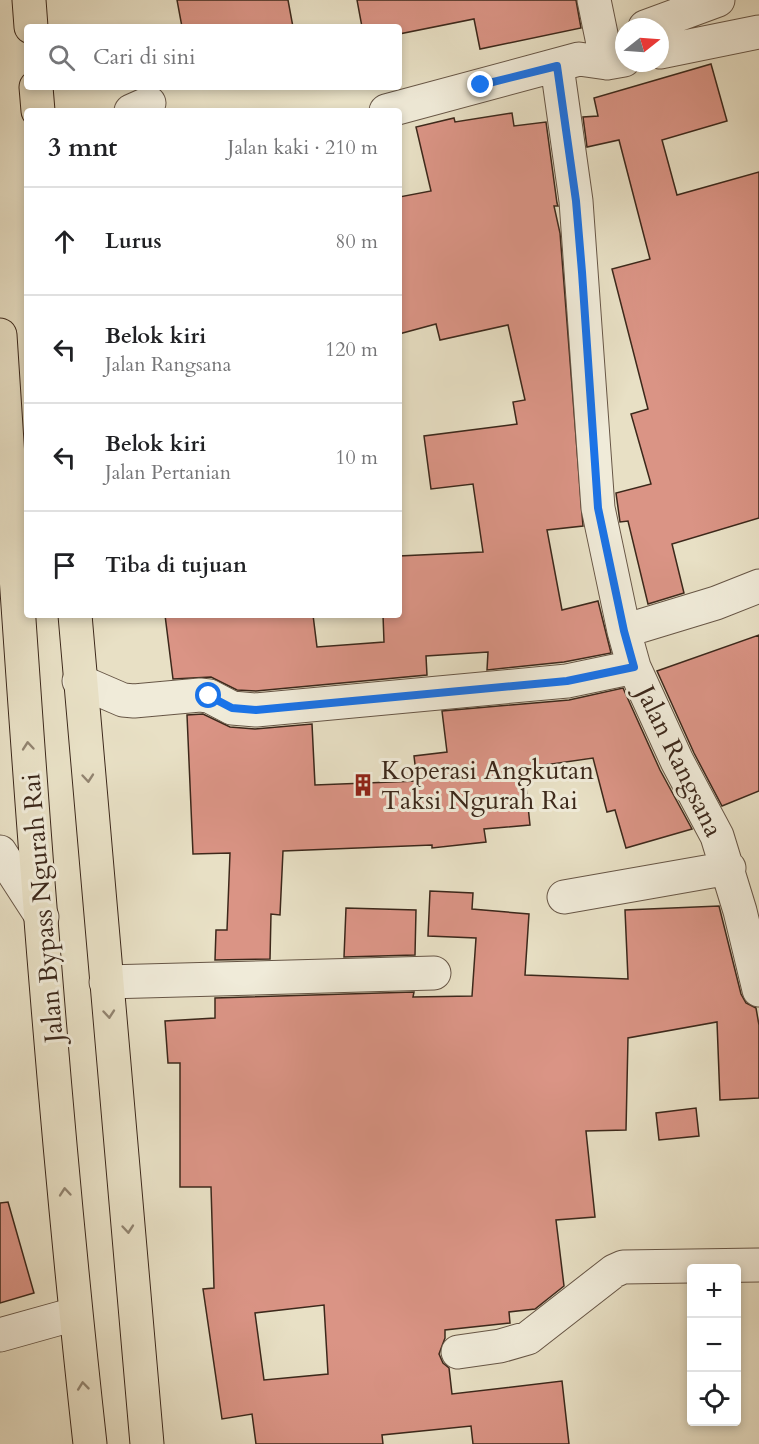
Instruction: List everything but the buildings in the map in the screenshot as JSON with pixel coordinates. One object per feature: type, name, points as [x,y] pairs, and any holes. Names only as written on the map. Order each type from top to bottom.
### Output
[{"type":"highway","points":[[29,0],[31,24]]},
{"type":"highway","points":[[36,90],[38,108]]},
{"type":"highway","name":"Jalan Bypass Ngurah Rai","points":[[10,353],[24,600]]},
{"type":"highway","name":"Jalan Bypass Ngurah Rai","points":[[25,618],[42,917],[75,1314],[90,1444]]},
{"type":"highway","points":[[75,618],[147,1444]]},
{"type":"street","name":"Jalan Rangsana","points":[[594,0],[599,54],[580,248],[598,508],[624,631],[634,667],[677,761],[717,836],[729,868],[759,990]]},
{"type":"street","points":[[669,18],[718,0]]},
{"type":"street","points":[[669,50],[698,45],[757,40]]},
{"type":"street","points":[[397,108],[599,54]]},
{"type":"street","points":[[624,631],[716,603],[759,586]]},
{"type":"street","points":[[79,681],[123,700],[142,701],[209,696],[232,708],[256,710],[567,681],[634,667]]},
{"type":"street","points":[[0,852],[42,917]]},
{"type":"street","points":[[564,897],[729,868]]},
{"type":"street","points":[[106,982],[435,973]]},
{"type":"street","points":[[458,1352],[500,1346],[528,1338],[614,1271],[623,1267],[759,1265]]},
{"type":"street","points":[[0,1335],[75,1314]]},
{"type":"place","name":"Koperasi Angkutan Taksi Ngurah Rai","points":[[363,785]]},
{"type":"route","points":[[209,696],[232,708],[256,710],[567,681],[634,667],[624,631],[598,508],[576,201],[557,66],[481,85]]}]
